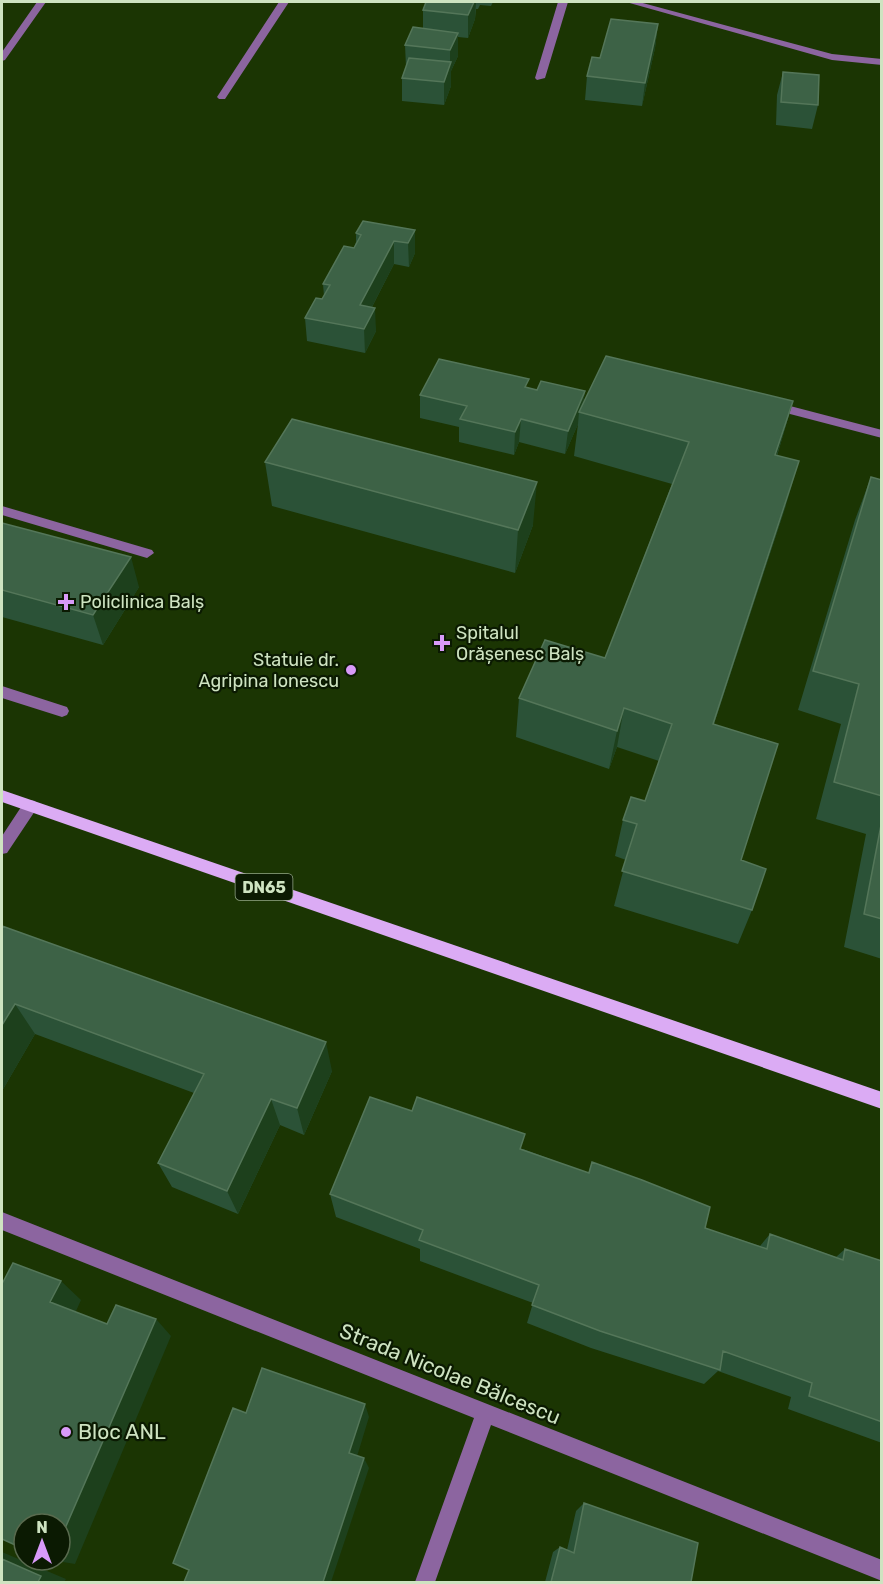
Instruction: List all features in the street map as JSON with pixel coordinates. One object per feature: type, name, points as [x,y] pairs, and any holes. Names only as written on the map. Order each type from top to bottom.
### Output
[{"type":"main road","name":"DN65","points":[[2,796],[882,1101]]},
{"type":"street","points":[[2,58],[41,2]]},
{"type":"street","points":[[222,97],[284,2]]},
{"type":"street","points":[[540,78],[563,2]]},
{"type":"street","points":[[631,2],[832,57],[882,62]]},
{"type":"street","points":[[762,402],[882,434]]},
{"type":"street","points":[[2,511],[147,553]]},
{"type":"street","points":[[2,692],[62,711]]},
{"type":"street","points":[[2,848],[30,806]]},
{"type":"street","name":"Strada Nicolae Bălcescu","points":[[2,1221],[882,1571]]},
{"type":"street","points":[[425,1582],[485,1413]]},
{"type":"building","points":[[426,2],[474,2],[468,15],[423,10]]},
{"type":"building","points":[[611,19],[658,24],[645,83],[587,76],[592,57],[600,58]]},
{"type":"building","points":[[413,27],[458,33],[450,50],[405,45]]},
{"type":"building","points":[[409,58],[451,62],[444,82],[402,78]]},
{"type":"building","points":[[783,72],[819,75],[818,105],[781,102]]},
{"type":"building","points":[[363,221],[415,230],[408,243],[394,241],[360,305],[375,308],[364,329],[305,318],[316,298],[322,299],[330,285],[323,284],[344,246],[354,248],[361,235],[356,233]]},
{"type":"building","points":[[606,356],[793,401],[775,455],[799,461],[713,724],[778,744],[741,860],[766,869],[752,910],[622,871],[637,824],[623,820],[631,797],[645,801],[672,724],[624,708],[617,731],[519,698],[545,640],[605,658],[689,442],[579,412]]},
{"type":"building","points":[[439,359],[529,379],[525,387],[537,390],[541,381],[585,391],[568,431],[521,419],[515,432],[460,419],[467,406],[420,395]]},
{"type":"building","points":[[292,419],[537,482],[518,530],[265,462]]},
{"type":"building","points":[[871,477],[882,480],[882,796],[834,782],[859,684],[813,671]]},
{"type":"building","points":[[2,523],[131,557],[93,615],[2,590]]},
{"type":"building","points":[[882,820],[882,919],[864,914]]},
{"type":"building","points":[[2,926],[326,1042],[297,1108],[271,1099],[227,1191],[158,1163],[204,1074],[15,1004],[2,1025]]},
{"type":"building","points":[[370,1097],[412,1111],[417,1097],[525,1134],[520,1149],[589,1173],[592,1162],[710,1207],[705,1228],[767,1249],[770,1234],[843,1260],[845,1249],[882,1261],[882,1422],[809,1396],[812,1383],[723,1351],[720,1370],[600,1331],[532,1305],[539,1285],[419,1240],[423,1230],[330,1194]]},
{"type":"building","name":"Bloc ANL","points":[[13,1263],[61,1281],[50,1302],[107,1324],[116,1305],[156,1319],[72,1512],[12,1512],[12,1544],[2,1539],[3,1282]]},
{"type":"building","points":[[262,1368],[365,1404],[349,1453],[364,1458],[323,1582],[184,1582],[189,1570],[173,1563],[233,1408],[246,1413]]},
{"type":"building","points":[[584,1503],[698,1543],[691,1582],[551,1582],[560,1547],[574,1553]]},
{"type":"building","points":[[2,1559],[12,1563],[12,1572],[32,1572],[41,1576],[38,1582],[2,1582]]},
{"type":"place","name":"Policlinica Balș","points":[[66,602]]},
{"type":"place","name":"Spitalul Orășenesc Balș","points":[[442,643]]},
{"type":"place","name":"Statuie dr. Agripina Ionescu","points":[[351,670]]},
{"type":"place","name":"Bloc ANL","points":[[66,1432]]}]
